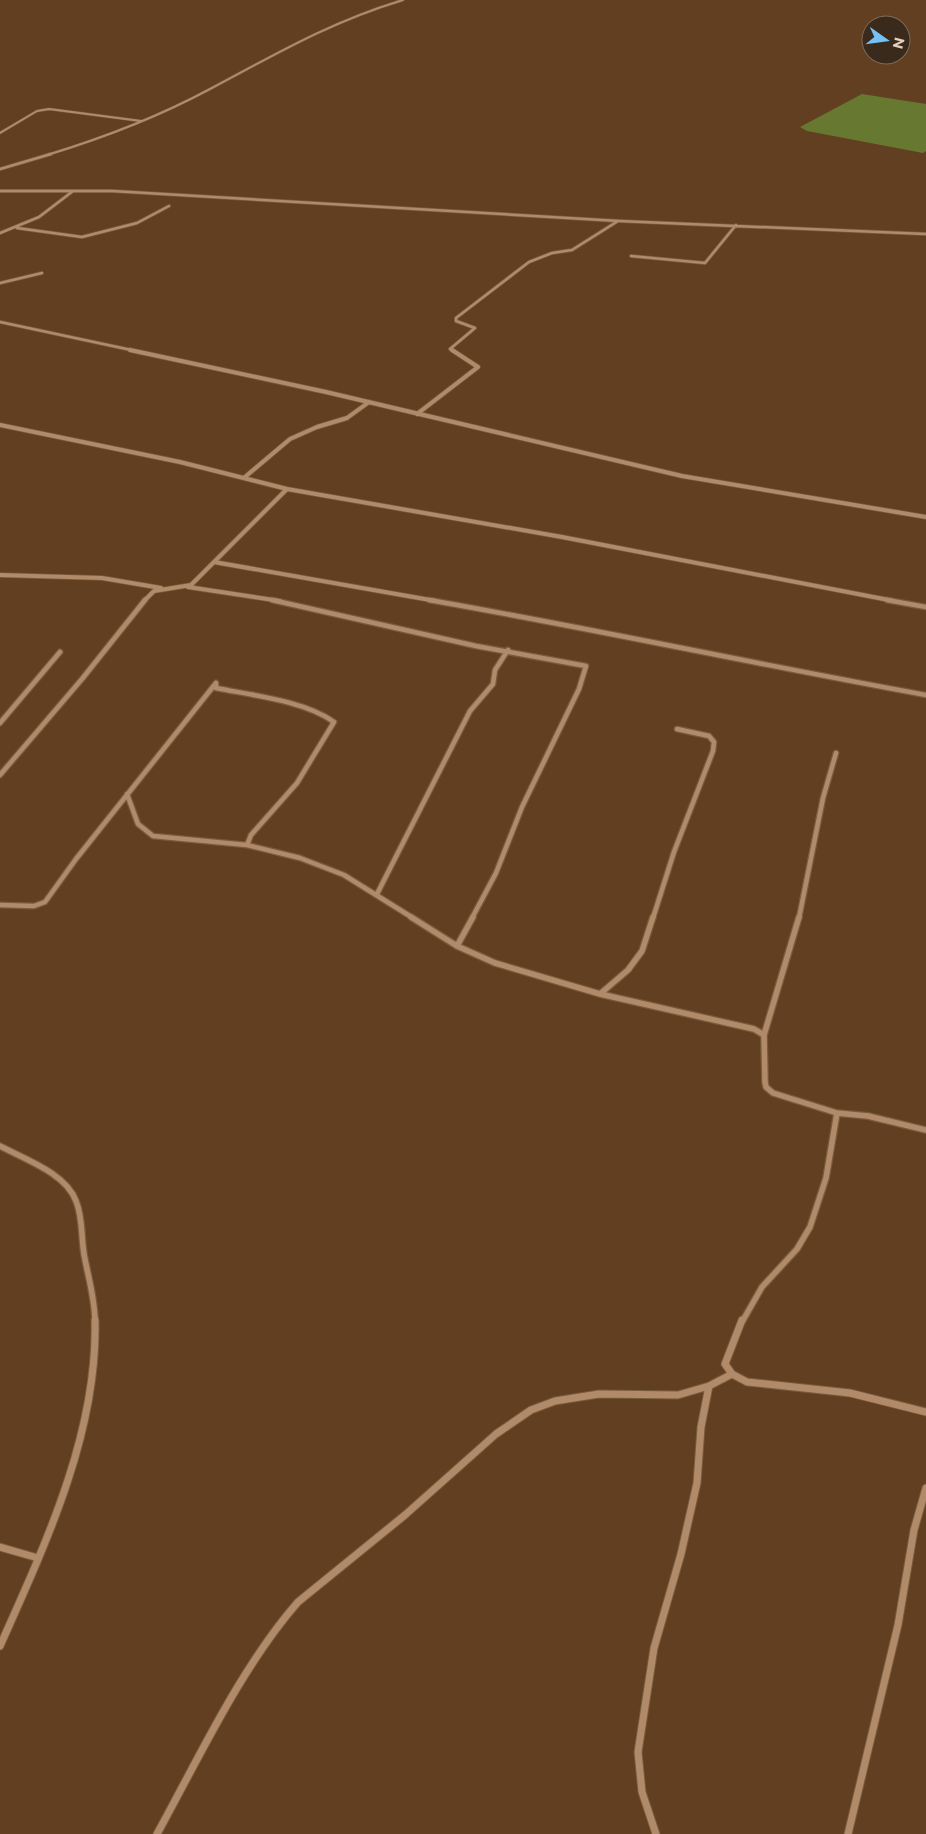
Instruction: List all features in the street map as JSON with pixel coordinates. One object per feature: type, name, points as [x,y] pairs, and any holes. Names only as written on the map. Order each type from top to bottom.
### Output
[{"type":"street","points":[[0,169],[84,144],[142,121],[208,90],[326,27],[403,0]]},
{"type":"street","points":[[0,133],[37,110],[49,109],[142,121]]},
{"type":"street","points":[[0,191],[206,195],[619,221],[926,234]]},
{"type":"street","points":[[0,233],[17,228],[46,212],[74,191]]},
{"type":"street","points":[[17,228],[82,237],[137,223],[169,206]]},
{"type":"street","points":[[417,414],[478,367],[478,364],[450,349],[475,328],[456,321],[456,318],[529,262],[552,253],[572,250],[619,221]]},
{"type":"street","points":[[631,256],[705,263],[736,225]]},
{"type":"street","points":[[0,283],[42,273]]},
{"type":"street","points":[[0,322],[369,402],[682,476],[926,516]]},
{"type":"street","points":[[244,477],[290,439],[317,427],[347,418],[369,402]]},
{"type":"street","points":[[0,425],[89,442],[244,477],[287,489],[562,537],[926,607]]},
{"type":"street","points":[[188,587],[287,489]]},
{"type":"street","points":[[214,562],[569,624],[765,666],[926,695]]},
{"type":"street","points":[[0,575],[136,581],[162,588],[188,587],[288,602],[476,646],[583,664],[586,670],[522,807],[496,873],[457,946]]},
{"type":"street","points":[[0,775],[82,679],[150,594],[162,588]]},
{"type":"street","points":[[377,894],[470,711],[494,684],[495,670],[508,650]]},
{"type":"street","points":[[0,723],[60,652]]},
{"type":"street","points":[[0,905],[34,906],[45,902],[216,683],[216,688],[330,718],[334,722],[297,783],[249,838],[247,845]]},
{"type":"street","points":[[600,994],[628,970],[642,951],[674,852],[713,751],[714,742],[709,736],[677,729]]},
{"type":"street","points":[[836,753],[823,798],[798,924],[764,1035],[766,1088],[773,1093],[837,1113],[868,1116],[926,1130]]},
{"type":"street","points":[[128,794],[133,817],[141,827],[153,836],[247,845],[300,858],[344,875],[457,946],[513,970],[600,994],[754,1029],[764,1035]]},
{"type":"street","points":[[837,1113],[833,1144],[810,1228],[795,1253],[771,1276],[751,1303],[737,1328],[725,1364],[732,1374],[747,1382],[850,1393],[926,1412]]},
{"type":"street","points":[[0,1146],[60,1179],[76,1199],[81,1218],[84,1254],[95,1300],[96,1344],[86,1412],[64,1496],[45,1546],[0,1646]]},
{"type":"street","points":[[158,1834],[252,1663],[283,1619],[298,1602],[405,1515],[496,1434],[531,1410],[573,1396],[623,1394],[670,1396],[709,1386],[732,1374]]},
{"type":"street","points":[[656,1834],[642,1792],[638,1752],[654,1648],[681,1554],[695,1490],[701,1427],[709,1386]]},
{"type":"street","points":[[848,1834],[898,1625],[914,1530],[926,1488]]},
{"type":"street","points":[[0,1547],[38,1558]]},
{"type":"green space","points":[[862,94],[926,104],[926,151],[923,153],[807,131],[800,127]]}]
